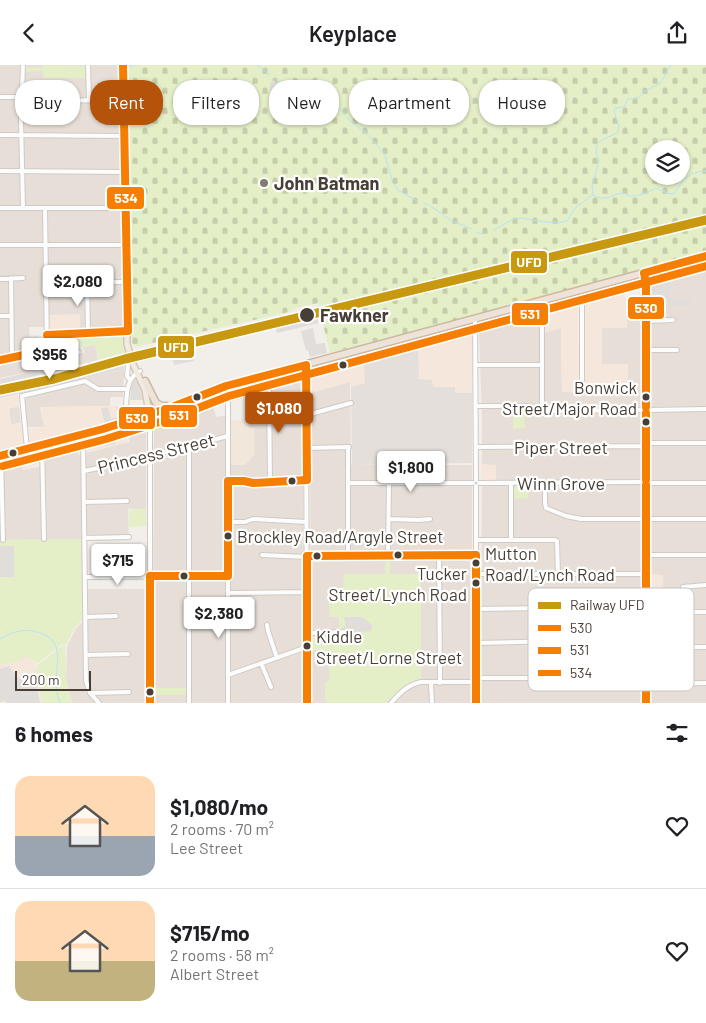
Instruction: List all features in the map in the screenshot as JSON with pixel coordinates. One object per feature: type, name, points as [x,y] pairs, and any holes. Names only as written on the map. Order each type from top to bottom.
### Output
[{"type":"highway","points":[[1,456],[150,415],[226,386],[706,256]]},
{"type":"highway","points":[[103,429],[131,419],[270,385],[706,267]]},
{"type":"highway","points":[[145,381],[156,403],[162,406],[177,405]]},
{"type":"main road","points":[[123,65],[123,80]]},
{"type":"main road","points":[[124,125],[128,331],[131,357],[139,373],[150,415]]},
{"type":"main road","points":[[139,373],[145,381],[149,393],[150,415]]},
{"type":"street","points":[[23,80],[24,65]]},
{"type":"street","points":[[80,100],[89,100],[88,65]]},
{"type":"street","points":[[0,97],[15,98]]},
{"type":"street","points":[[22,125],[23,208]]},
{"type":"street","points":[[0,135],[124,136]]},
{"type":"street","points":[[0,171],[125,172]]},
{"type":"street","points":[[0,208],[125,208]]},
{"type":"street","points":[[44,208],[47,351],[51,366]]},
{"type":"street","points":[[0,245],[126,245]]},
{"type":"street","points":[[644,273],[646,283],[646,588]]},
{"type":"street","points":[[11,278],[12,357]]},
{"type":"street","points":[[0,279],[23,278]]},
{"type":"street","points":[[46,282],[127,282]]},
{"type":"street","points":[[87,282],[88,333]]},
{"type":"street","points":[[582,301],[582,384]]},
{"type":"street","points":[[542,311],[542,407]]},
{"type":"street","points":[[0,316],[11,316]]},
{"type":"street","points":[[475,319],[476,703]]},
{"type":"street","points":[[646,321],[673,320]]},
{"type":"street","points":[[47,335],[128,331]]},
{"type":"street","points":[[646,350],[677,349]]},
{"type":"street","points":[[0,360],[47,351]]},
{"type":"street","points":[[48,356],[79,352]]},
{"type":"street","points":[[128,365],[127,373],[131,378]]},
{"type":"street","points":[[306,365],[307,703]]},
{"type":"street","points":[[476,365],[542,365]]},
{"type":"street","points":[[112,425],[124,417],[127,406],[127,389],[131,378],[139,373]]},
{"type":"street","points":[[27,449],[22,396],[85,381],[98,389],[127,389]]},
{"type":"street","points":[[270,385],[270,483]]},
{"type":"street","points":[[226,386],[228,396],[228,703]]},
{"type":"street","points":[[307,415],[350,403]]},
{"type":"street","points":[[127,406],[131,419]]},
{"type":"street","points":[[476,406],[646,410],[706,409]]},
{"type":"street","points":[[150,415],[150,703]]},
{"type":"street","points":[[83,434],[86,681],[90,693],[99,703]]},
{"type":"street","name":"Princess Street","points":[[84,471],[228,436]]},
{"type":"street","name":"Piper Street","points":[[476,447],[706,443]]},
{"type":"street","points":[[42,445],[44,539]]},
{"type":"street","points":[[189,446],[189,703]]},
{"type":"street","points":[[307,448],[349,447],[348,556]]},
{"type":"street","points":[[1,456],[3,540]]},
{"type":"street","points":[[228,481],[270,483],[307,481]]},
{"type":"street","name":"Winn Grove","points":[[348,483],[706,483]]},
{"type":"street","points":[[388,555],[389,483]]},
{"type":"street","points":[[511,483],[511,539]]},
{"type":"street","points":[[545,483],[546,508],[566,516],[581,519],[706,519]]},
{"type":"street","points":[[84,502],[126,501]]},
{"type":"street","points":[[228,522],[243,522],[253,519],[306,522]]},
{"type":"street","points":[[389,519],[430,519]]},
{"type":"street","points":[[84,538],[129,537]]},
{"type":"street","points":[[476,540],[557,541],[558,574]]},
{"type":"street","points":[[262,555],[476,555]]},
{"type":"street","points":[[439,555],[440,683]]},
{"type":"street","points":[[646,555],[706,555]]},
{"type":"street","points":[[476,574],[646,574]]},
{"type":"street","points":[[85,577],[228,576]]},
{"type":"street","points":[[683,588],[706,585]]},
{"type":"street","points":[[228,593],[306,592]]},
{"type":"street","points":[[476,609],[528,608]]},
{"type":"street","points":[[86,617],[116,616]]},
{"type":"street","points":[[267,625],[277,658]]},
{"type":"street","points":[[306,633],[346,632]]},
{"type":"street","points":[[476,643],[528,642]]},
{"type":"street","points":[[228,675],[306,647]]},
{"type":"street","points":[[86,655],[128,654]]},
{"type":"street","points":[[261,663],[271,687]]},
{"type":"street","points":[[391,703],[407,687],[421,682],[528,679]]},
{"type":"street","points":[[431,683],[432,703]]},
{"type":"street","points":[[90,693],[129,692]]},
{"type":"shaded area","points":[[0,65],[119,65],[119,80],[90,80],[90,125],[120,125],[124,330],[91,330],[85,332],[80,330],[80,314],[45,327],[29,327],[30,337],[38,336],[39,353],[45,352],[47,368],[0,378]]},
{"type":"shaded area","points":[[706,272],[706,703],[650,703],[650,691],[694,691],[694,588],[650,588],[650,287]]},
{"type":"shaded area","points":[[670,281],[670,299],[690,299],[690,306],[667,306],[664,293],[652,293],[650,291],[650,287]]},
{"type":"shaded area","points":[[624,293],[628,304],[627,328],[602,328],[602,364],[628,364],[628,393],[562,392],[561,328],[544,333],[544,315],[578,306],[579,385],[584,385],[584,304]]},
{"type":"shaded area","points":[[628,305],[642,306],[642,588],[528,588],[528,691],[642,691],[642,703],[481,703],[482,419],[479,332],[543,315],[544,332],[561,327],[562,392],[627,393],[628,364],[602,364],[602,328],[627,328]]},
{"type":"shaded area","points":[[80,314],[80,330],[49,330],[48,315]]},
{"type":"shaded area","points":[[317,317],[319,323],[277,333],[275,326]]},
{"type":"shaded area","points":[[313,328],[316,344],[325,343],[327,353],[310,357],[308,350],[306,351],[301,331]]},
{"type":"shaded area","points":[[472,335],[472,393],[455,393],[455,387],[432,387],[419,380],[418,348]]},
{"type":"shaded area","points":[[95,345],[98,360],[57,371],[53,358],[84,353],[83,347]]},
{"type":"shaded area","points":[[418,348],[419,379],[432,380],[433,387],[455,387],[455,393],[472,393],[472,463],[352,465],[351,387],[365,383],[364,364]]},
{"type":"shaded area","points":[[191,349],[194,361],[174,365],[171,353]]},
{"type":"shaded area","points":[[121,363],[124,365],[123,369],[0,398],[0,393],[50,382],[54,384],[66,380],[68,377]]},
{"type":"shaded area","points":[[364,364],[365,383],[351,387],[350,382],[310,393],[310,378]]},
{"type":"shaded area","points":[[47,368],[50,369],[48,373],[0,384],[0,379]]},
{"type":"shaded area","points":[[124,369],[123,397],[110,397],[110,406],[40,407],[44,427],[26,427],[24,398],[85,383],[88,377]]},
{"type":"shaded area","points":[[134,380],[137,380],[143,400],[130,400],[131,387]]},
{"type":"shaded area","points":[[303,380],[303,703],[153,703],[154,422],[167,416],[172,429],[178,427],[175,417],[179,415],[183,426],[200,422],[197,409],[213,405],[216,417],[226,415],[231,421],[249,419],[269,406],[269,390]]},
{"type":"shaded area","points":[[350,382],[351,465],[472,465],[472,703],[386,703],[410,682],[421,679],[421,575],[390,574],[390,559],[386,559],[385,574],[344,575],[343,591],[329,616],[339,617],[339,635],[312,650],[330,650],[329,681],[325,682],[326,703],[311,703],[310,393]]},
{"type":"shaded area","points":[[18,394],[19,407],[8,407],[10,424],[22,424],[28,429],[44,427],[41,407],[123,406],[128,442],[78,454],[73,435],[41,444],[42,463],[23,469],[17,450],[0,454],[0,399]]},
{"type":"shaded area","points":[[19,407],[21,423],[11,424],[9,408]]},
{"type":"shaded area","points":[[108,407],[111,419],[118,417],[116,407],[123,407],[123,415],[117,420],[105,424],[101,408]]},
{"type":"shaded area","points":[[298,417],[302,417],[302,428],[274,427],[274,421],[297,421]]},
{"type":"shaded area","points":[[249,419],[249,428],[254,428],[255,454],[245,465],[231,465],[231,421]]},
{"type":"shaded area","points":[[146,422],[146,509],[128,509],[129,540],[0,540],[0,460],[18,455],[23,470],[46,465],[45,447],[74,440],[78,455],[129,442],[129,427]]},
{"type":"shaded area","points":[[112,432],[115,444],[105,446],[102,438],[86,441],[86,438]]},
{"type":"shaded area","points":[[481,464],[496,465],[496,480],[482,480]]},
{"type":"shaded area","points":[[0,546],[14,546],[14,577],[0,577]]},
{"type":"shaded area","points":[[651,574],[663,575],[663,588],[651,588]]},
{"type":"shaded area","points":[[88,589],[146,589],[146,703],[72,703],[66,679],[67,647],[76,628],[88,617]]},
{"type":"shaded area","points":[[344,617],[362,617],[372,625],[371,631],[346,633],[345,629],[343,629],[346,626]]},
{"type":"shaded area","points":[[26,655],[37,664],[35,669],[43,703],[0,703],[0,665],[22,660]]},
{"type":"shaded area","points":[[9,666],[18,678],[36,683],[40,703],[7,703],[3,700],[0,703],[0,669]]},
{"type":"green space","points":[[44,65],[86,66],[86,78],[43,78],[43,71],[26,72],[26,67],[43,68]]},
{"type":"green space","points":[[125,65],[706,65],[706,252],[330,353],[318,303],[289,312],[135,347],[132,343],[130,327],[126,125],[163,125],[163,80],[125,80],[128,75],[125,71]]},
{"type":"green space","points":[[124,333],[125,354],[99,360],[95,345],[82,347],[81,343],[75,344],[75,351],[51,355],[49,353],[49,336]]},
{"type":"green space","points":[[513,408],[525,408],[525,428],[513,429]]},
{"type":"green space","points":[[515,485],[528,485],[528,498],[514,499]]},
{"type":"green space","points":[[146,509],[146,526],[129,527],[129,510]]},
{"type":"green space","points":[[83,539],[85,617],[75,627],[66,645],[62,644],[38,663],[26,656],[22,660],[0,665],[0,632],[4,630],[0,631],[0,540]]},
{"type":"green space","points":[[386,559],[390,559],[390,574],[421,574],[421,680],[406,685],[386,703],[326,703],[325,682],[329,681],[330,650],[312,650],[311,635],[339,634],[339,617],[329,616],[329,591],[343,591],[344,574],[385,574]]},
{"type":"green space","points":[[63,645],[65,646],[66,679],[72,703],[43,703],[35,669]]},
{"type":"green space","points":[[154,688],[186,688],[186,695],[154,695]]},
{"type":"waterway","points":[[128,67],[135,65]]},
{"type":"waterway","points":[[257,65],[270,75]]},
{"type":"waterway","points":[[494,230],[513,219],[521,218],[557,223],[567,221],[576,207],[593,195],[592,186],[599,161],[597,145],[603,139],[618,132],[619,127],[614,111],[615,108],[624,107],[628,99],[638,98],[645,91],[660,83],[671,65]]},
{"type":"waterway","points":[[339,108],[350,121],[368,135],[384,153],[393,183],[398,190],[417,201]]},
{"type":"waterway","points":[[593,195],[602,198],[620,193],[636,196],[655,188],[670,194],[675,193],[687,177],[700,171],[706,171]]},
{"type":"waterway","points":[[424,203],[452,221],[472,229]]},
{"type":"waterway","points":[[477,232],[483,234]]},
{"type":"waterway","points":[[0,639],[27,630],[37,632],[52,640],[56,646],[58,660],[56,687],[60,703]]},
{"type":"rail line","name":"UFD","points":[[0,390],[54,379],[125,359],[706,220]]},
{"type":"transit line","name":"534","points":[[123,65],[128,331]]},
{"type":"transit line","name":"530","points":[[646,407],[646,283],[644,273],[706,256]]},
{"type":"transit line","name":"531","points":[[3,466],[106,439],[175,417],[229,396],[706,266]]},
{"type":"transit line","name":"534","points":[[47,335],[128,331]]},
{"type":"transit line","name":"534","points":[[0,360],[47,350]]},
{"type":"transit line","name":"530","points":[[0,456],[103,429],[172,407],[226,386],[306,365],[307,480]]},
{"type":"transit line","name":"530","points":[[646,413],[646,480]]},
{"type":"transit line","name":"530","points":[[228,481],[253,483],[307,480]]},
{"type":"transit line","name":"530","points":[[228,481],[228,576]]},
{"type":"transit line","name":"530","points":[[646,485],[646,588]]},
{"type":"transit line","name":"530","points":[[476,555],[476,703]]},
{"type":"transit line","name":"530","points":[[307,556],[476,555]]},
{"type":"transit line","name":"530","points":[[307,556],[307,703]]},
{"type":"transit line","name":"530","points":[[150,576],[228,576]]},
{"type":"transit line","name":"530","points":[[150,576],[150,703]]},
{"type":"transit line","name":"530","points":[[646,691],[646,703]]},
{"type":"place","name":"John Batman","points":[[264,183]]},
{"type":"place","name":"Fawkner","points":[[307,315]]},
{"type":"place","name":"Bonwick Street/Major Road","points":[[646,397]]},
{"type":"place","name":"Brockley Road/Argyle Street","points":[[228,536]]},
{"type":"place","name":"Mutton Road/Lynch Road","points":[[476,563]]},
{"type":"place","name":"Tucker Street/Lynch Road","points":[[476,583]]},
{"type":"place","name":"Kiddle Street/Lorne Street","points":[[307,646]]}]
